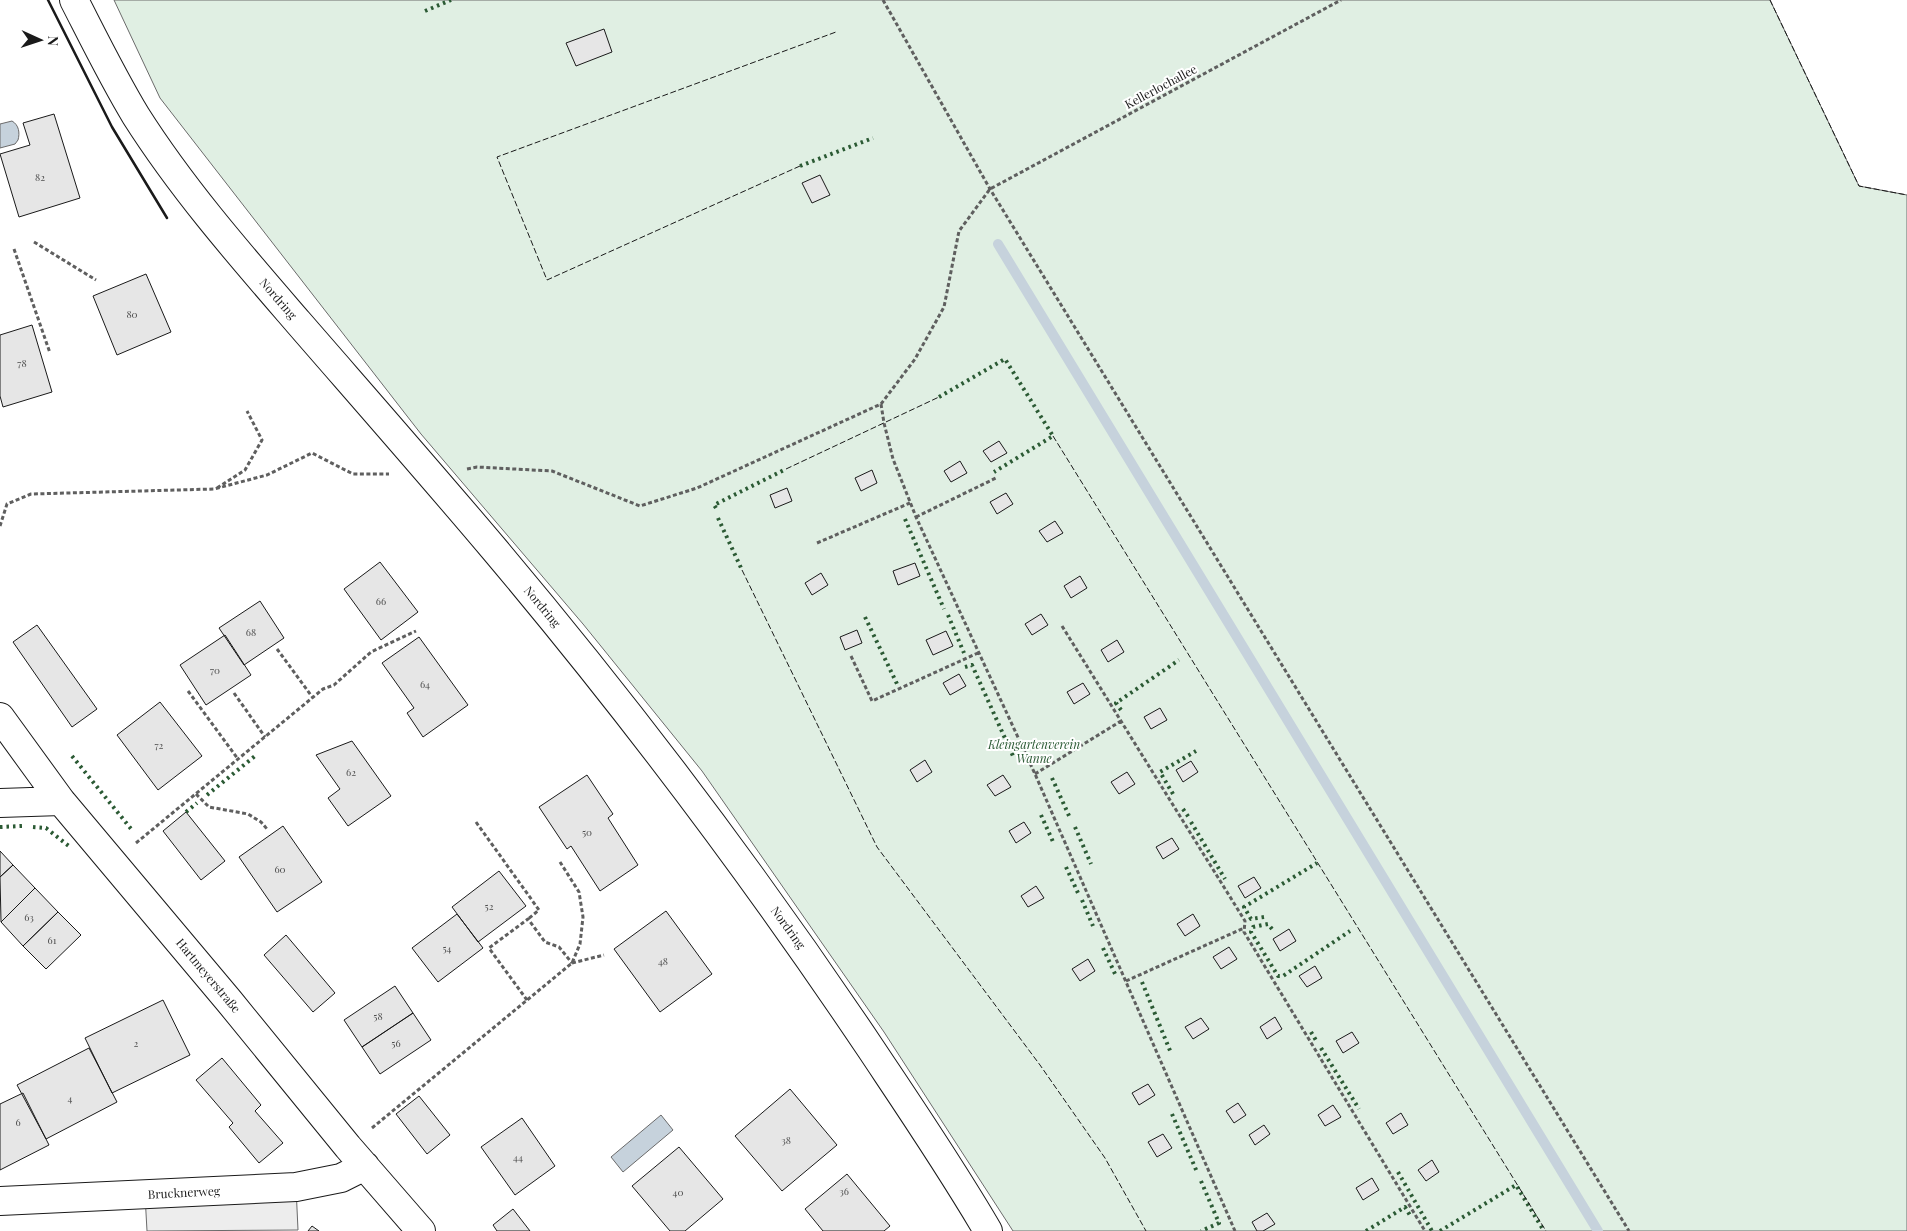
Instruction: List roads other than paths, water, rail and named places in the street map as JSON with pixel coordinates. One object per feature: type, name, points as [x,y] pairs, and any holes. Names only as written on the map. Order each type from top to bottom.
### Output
[{"type":"street","name":"Nordring","points":[[74,0],[101,54],[137,116],[184,184],[232,245],[429,473],[567,637],[702,810],[847,1013],[988,1231]]},
{"type":"street","name":"Hartmeyerstraße","points":[[0,717],[61,801],[421,1231]]},
{"type":"street","points":[[0,803],[61,801]]},
{"type":"street","name":"Brucknerweg","points":[[0,1201],[296,1188],[341,1178],[365,1166]]},
{"type":"waterway","points":[[998,244],[1598,1231]]},
{"type":"park label","name":"Kleingartenverein Wanne","points":[[1034,752]]}]
